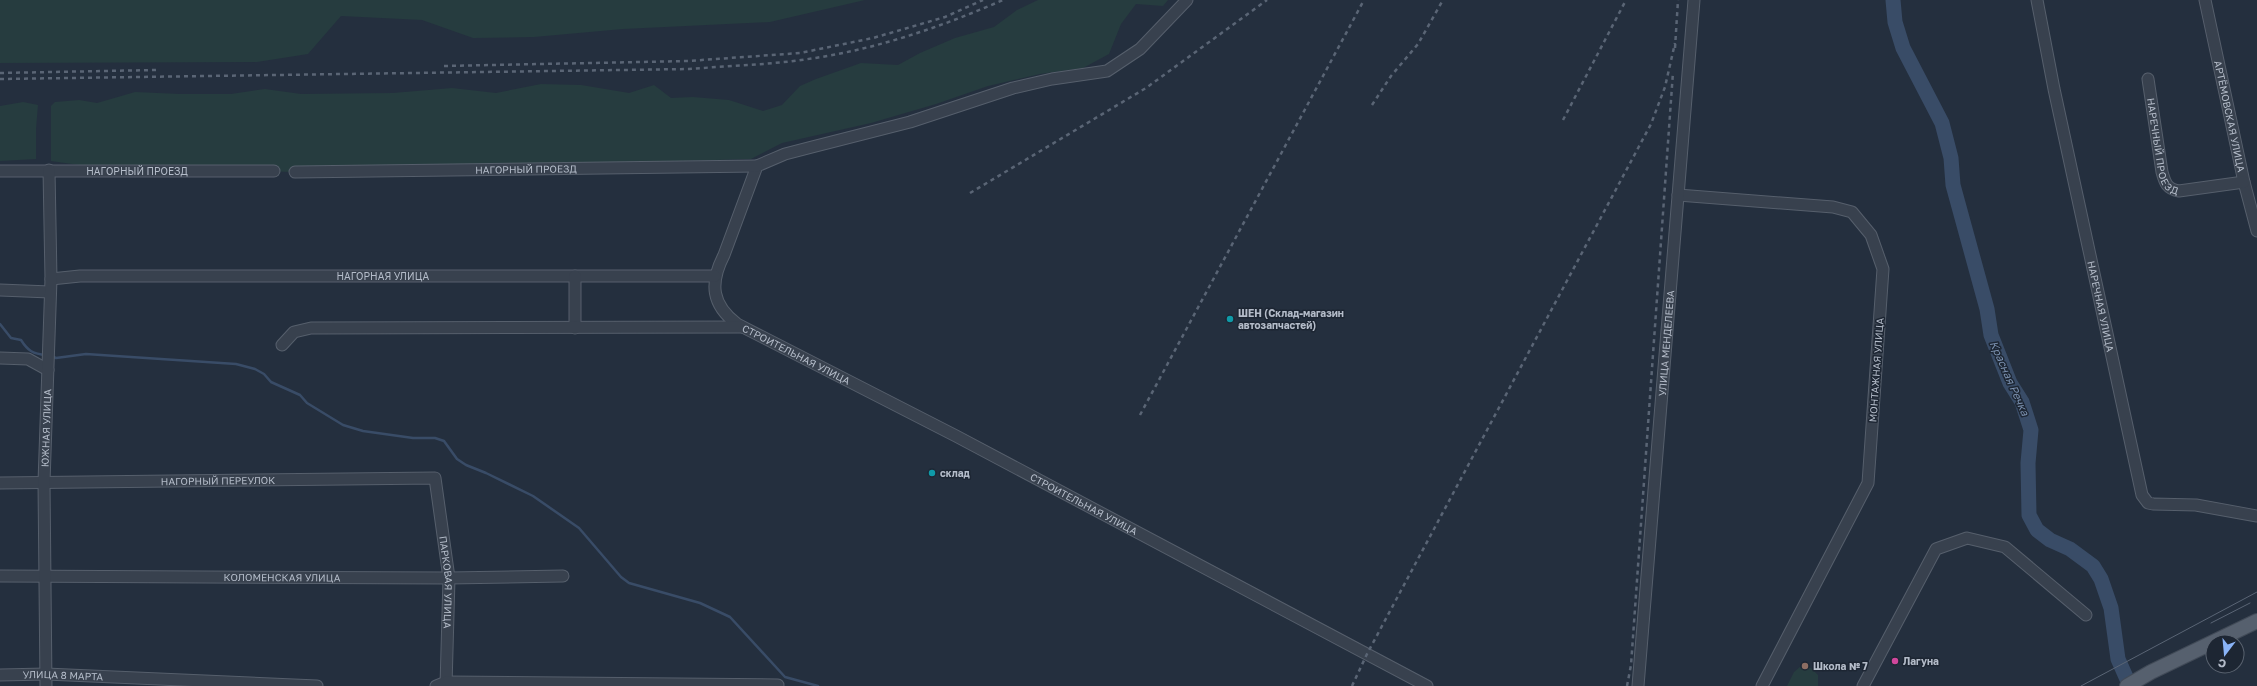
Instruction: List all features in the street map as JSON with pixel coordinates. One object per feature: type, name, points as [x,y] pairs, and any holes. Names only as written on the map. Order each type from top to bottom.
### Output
[{"type":"main road","points":[[2127,686],[2151,672],[2257,621]]},
{"type":"street","points":[[757,166],[805,148],[910,122],[1013,88],[1052,79],[1107,71],[1140,49],[1187,0]]},
{"type":"street","name":"УЛИЦА МЕНДЕЛЕЕВА","points":[[1638,686],[1694,0]]},
{"type":"street","name":"НАРЕЧНАЯ УЛИЦА","points":[[2037,0],[2054,89],[2142,495],[2148,503],[2153,504],[2196,505],[2257,516]]},
{"type":"street","name":"АРТЁМОВСКАЯ УЛИЦА","points":[[2205,0],[2244,182],[2257,232]]},
{"type":"street","name":"НАРЕЧНЫЙ ПРОЕЗД","points":[[2148,79],[2162,172],[2167,186],[2172,190],[2179,191],[2244,182]]},
{"type":"street","name":"НАГОРНЫЙ ПРОЕЗД","points":[[295,172],[757,166]]},
{"type":"street","name":"СТРОИТЕЛЬНАЯ УЛИЦА","points":[[757,166],[715,276],[717,301],[721,310],[743,327],[1071,497],[1426,686]]},
{"type":"street","name":"ЮЖНАЯ УЛИЦА","points":[[46,686],[44,482],[51,279],[48,170]]},
{"type":"street","name":"НАГОРНЫЙ ПРОЕЗД","points":[[0,171],[274,171]]},
{"type":"street","name":"МОНТАЖНАЯ УЛИЦА","points":[[1678,195],[1833,207],[1852,212],[1871,235],[1883,269],[1868,483],[1762,686]]},
{"type":"street","name":"НАГОРНАЯ УЛИЦА","points":[[51,279],[80,276],[715,276]]},
{"type":"street","points":[[575,276],[575,328]]},
{"type":"street","points":[[0,290],[50,292]]},
{"type":"street","points":[[282,345],[294,332],[311,328],[743,327]]},
{"type":"street","points":[[0,358],[28,360],[48,370]]},
{"type":"street","name":"НАГОРНЫЙ ПЕРЕУЛОК","points":[[0,483],[435,478]]},
{"type":"street","name":"ПАРКОВАЯ УЛИЦА","points":[[435,478],[449,578],[443,685]]},
{"type":"street","points":[[1863,686],[1936,549],[1967,538],[2005,547],[2086,615]]},
{"type":"street","name":"КОЛОМЕНСКАЯ УЛИЦА","points":[[0,576],[44,574],[449,578],[563,576]]},
{"type":"street","name":"УЛИЦА 8 МАРТА","points":[[0,675],[46,674],[317,686]]},
{"type":"street","points":[[443,685],[778,685]]},
{"type":"green space","points":[[0,0],[865,0],[770,22],[623,29],[534,37],[473,38],[422,20],[341,16],[308,54],[257,62],[0,63]]},
{"type":"green space","points":[[1038,0],[1168,0],[1163,6],[1136,4],[1121,24],[1109,54],[1083,68],[1040,74],[988,86],[936,104],[871,123],[782,143],[751,159],[295,172],[93,167],[51,161],[51,106],[55,102],[79,100],[97,103],[135,92],[231,94],[265,89],[301,94],[393,93],[452,88],[496,93],[541,84],[581,85],[629,93],[654,85],[671,98],[693,97],[729,100],[763,111],[782,105],[800,86],[816,79],[861,63],[898,65],[920,53],[955,38],[994,27],[1017,10]]},
{"type":"green space","points":[[23,102],[38,105],[36,159],[0,161],[0,106]]},
{"type":"green space","points":[[1801,666],[1811,668],[1818,675],[1818,686],[1787,686],[1794,672]]},
{"type":"waterway","name":"Красная Речка","points":[[1893,0],[1895,22],[1903,48],[1942,123],[1951,158],[1953,185],[1987,309],[1991,335],[2010,383],[2022,402],[2031,430],[2028,463],[2029,515],[2037,530],[2050,540],[2070,549],[2093,566],[2101,579],[2111,608],[2118,659],[2130,686]]},
{"type":"waterway","points":[[0,324],[11,338],[21,340],[26,347],[34,353],[46,355]]},
{"type":"waterway","points":[[51,356],[56,358],[86,354],[236,364],[255,369],[264,374],[271,382],[300,395],[307,403],[343,425],[363,431],[413,438],[435,438],[444,441],[457,459],[466,465],[533,496],[579,528],[621,577],[629,583],[700,603],[730,617],[785,677],[818,686]]},
{"type":"tram line","points":[[2081,686],[2257,592]]},
{"type":"tram line","points":[[2211,623],[2250,603]]},
{"type":"railway","points":[[444,66],[688,61],[800,53],[873,38],[945,17],[983,0]]},
{"type":"railway","points":[[0,79],[689,69],[787,62],[853,51],[904,37],[954,20],[1003,0]]},
{"type":"railway","points":[[970,193],[1146,88],[1267,0]]},
{"type":"railway","points":[[1140,415],[1364,0]]},
{"type":"railway","points":[[1372,105],[1391,76],[1418,44],[1443,0]]},
{"type":"railway","points":[[1563,120],[1626,0]]},
{"type":"railway","points":[[1675,48],[1678,0]]},
{"type":"railway","points":[[1352,686],[1367,654],[1651,124],[1665,87],[1675,43]]},
{"type":"railway","points":[[0,73],[156,70]]},
{"type":"railway","points":[[1627,686],[1631,665],[1673,72]]},
{"type":"place","name":"ШЕН (Склад-магазин автозапчастей)","points":[[1230,319]]},
{"type":"place","name":"склад","points":[[932,473]]},
{"type":"place","name":"Лагуна","points":[[1895,661]]},
{"type":"place","name":"Школа № 7","points":[[1805,666]]}]
